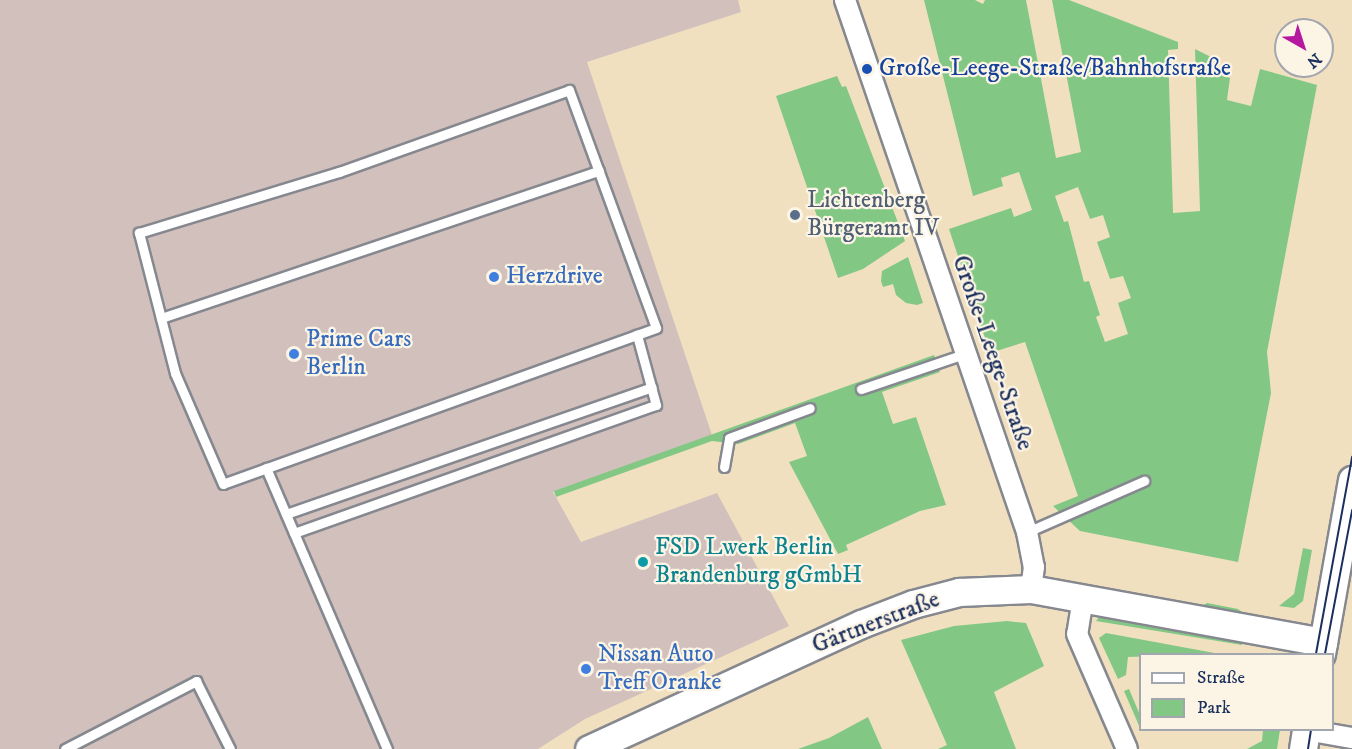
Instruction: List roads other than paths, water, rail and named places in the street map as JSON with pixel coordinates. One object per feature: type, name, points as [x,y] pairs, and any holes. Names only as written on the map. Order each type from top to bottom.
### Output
[{"type":"street","name":"Große-Leege-Straße","points":[[845,0],[964,354],[1027,532],[1034,567],[1031,589]]},
{"type":"street","points":[[1322,648],[1352,480]]},
{"type":"street","name":"Gärtnerstraße","points":[[590,749],[913,604],[959,592],[1031,589],[1322,648]]},
{"type":"street","points":[[1083,598],[1077,634],[1128,749]]},
{"type":"street","points":[[1303,749],[1306,731]]},
{"type":"street","points":[[1312,731],[1352,738]]},
{"type":"lane","points":[[569,90],[656,328],[223,484],[175,373],[161,318],[139,233],[339,172],[569,90]]},
{"type":"lane","points":[[161,318],[599,171]]},
{"type":"lane","points":[[294,533],[656,405],[637,335]]},
{"type":"lane","points":[[861,389],[964,354]]},
{"type":"lane","points":[[286,514],[652,387]]},
{"type":"lane","points":[[724,466],[729,438],[810,408]]},
{"type":"lane","points":[[266,468],[387,749]]},
{"type":"lane","points":[[1027,532],[1144,481]]},
{"type":"lane","points":[[65,749],[196,681],[230,749]]},
{"type":"tram line","points":[[1316,653],[1352,457]]},
{"type":"tram line","points":[[1325,653],[1352,511]]},
{"type":"tram line","points":[[1308,749],[1311,731]]},
{"type":"place","name":"Große-Leege-Straße/Bahnhofstraße","points":[[867,69]]},
{"type":"place","name":"Lichtenberg Bürgeramt IV","points":[[795,215]]},
{"type":"place","name":"Herzdrive","points":[[494,277]]},
{"type":"place","name":"Prime Cars Berlin","points":[[294,354]]},
{"type":"place","name":"FSD Lwerk Berlin Brandenburg gGmbH","points":[[643,562]]},
{"type":"place","name":"Nissan Auto Treff Oranke","points":[[586,669]]}]
